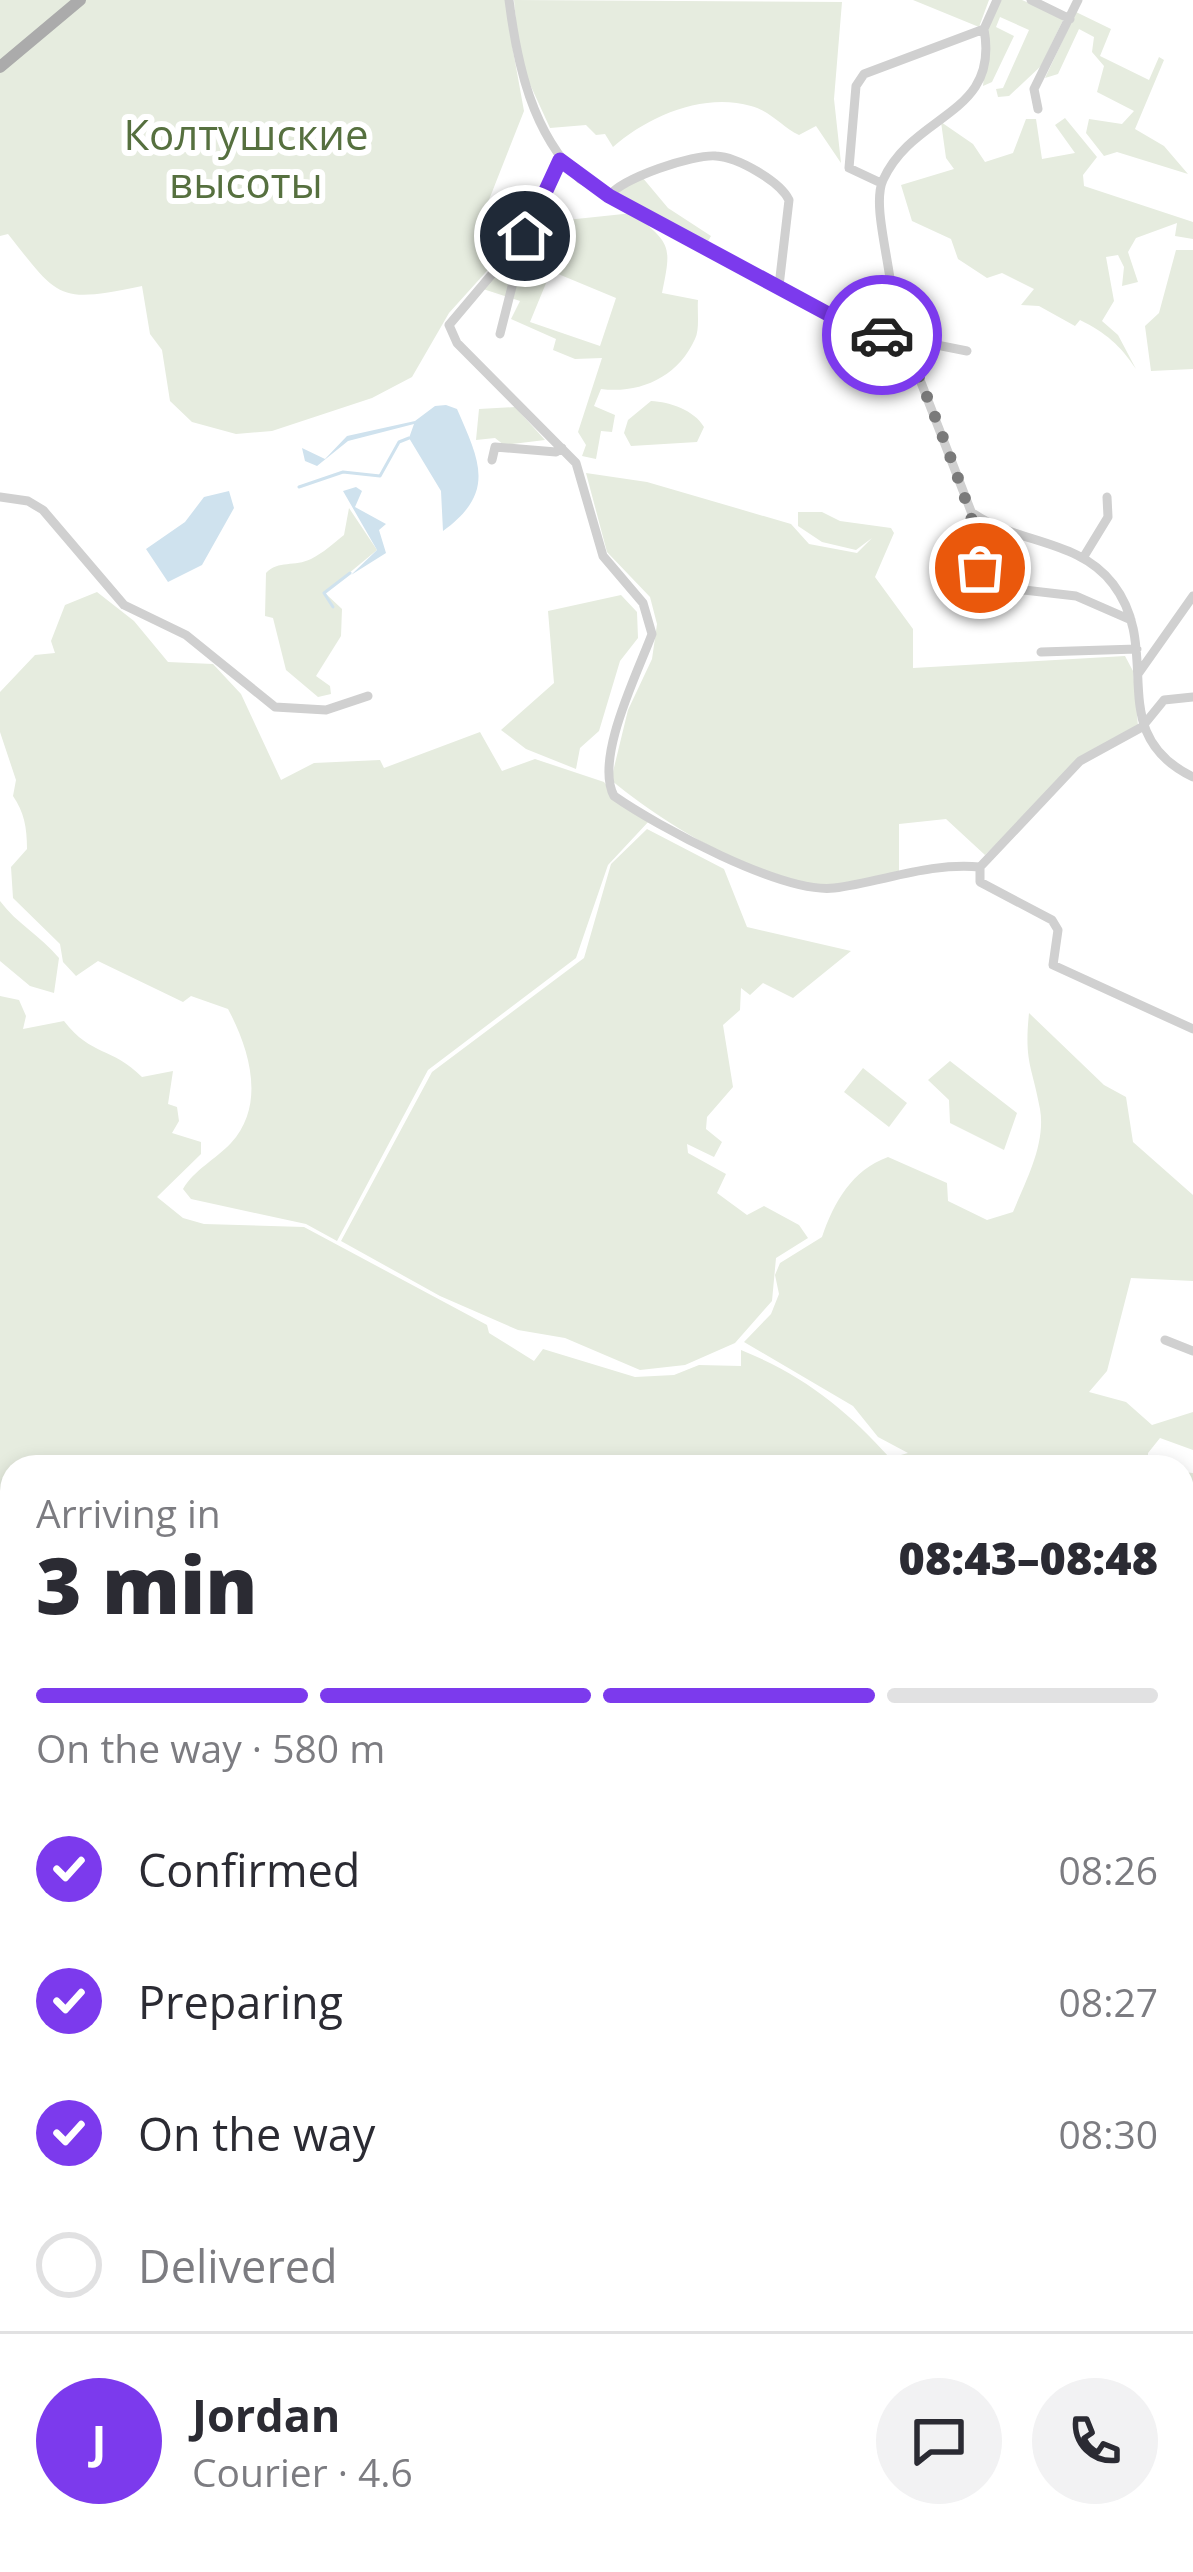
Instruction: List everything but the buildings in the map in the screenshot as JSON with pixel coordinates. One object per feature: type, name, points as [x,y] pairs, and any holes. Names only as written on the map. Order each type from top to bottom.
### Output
[{"type":"main road","points":[[0,67],[80,0]]},
{"type":"street","points":[[509,0],[520,69],[560,160],[609,196],[866,332],[967,351]]},
{"type":"street","points":[[997,0],[984,29],[987,69],[979,89],[908,142],[881,183],[879,209],[895,290],[897,336],[967,506],[983,554],[986,593],[1024,590],[1076,596],[1131,620]]},
{"type":"street","points":[[1030,0],[1070,19]]},
{"type":"street","points":[[1038,109],[1034,89],[1078,0]]},
{"type":"street","points":[[881,183],[853,173],[848,163],[856,86],[864,74],[984,29]]},
{"type":"street","points":[[609,196],[627,179],[712,156],[775,183],[789,200],[778,286]]},
{"type":"street","points":[[500,334],[525,236],[560,160]]},
{"type":"street","points":[[525,236],[451,317],[450,333],[580,470],[603,556],[651,617],[652,634],[617,728],[608,784],[614,796],[745,863],[828,889],[917,871],[980,867],[1080,761],[1142,727],[1164,700],[1191,698]]},
{"type":"street","points":[[866,332],[895,290]]},
{"type":"street","points":[[492,460],[495,447],[556,452],[562,448]]},
{"type":"street","points":[[0,497],[28,501],[44,510],[124,605],[186,635],[275,706],[326,710],[368,696]]},
{"type":"street","points":[[1083,558],[1108,517],[1107,497]]},
{"type":"street","points":[[967,506],[998,528],[1083,558],[1109,579],[1131,620],[1142,727],[1163,761],[1193,778]]},
{"type":"street","points":[[1138,674],[1193,596]]},
{"type":"street","points":[[1041,652],[1137,649]]},
{"type":"street","points":[[980,867],[980,882],[1052,920],[1058,930],[1053,965],[1193,1030]]},
{"type":"street","points":[[1165,1340],[1193,1351]]},
{"type":"green space","name":"Колтушские высоты","points":[[0,0],[506,0],[518,44],[514,0],[842,2],[834,99],[841,163],[816,126],[799,135],[765,112],[733,102],[678,110],[613,147],[605,134],[596,135],[586,125],[550,128],[512,45],[524,111],[483,215],[521,233],[449,313],[412,377],[372,398],[272,431],[236,434],[192,422],[170,401],[162,350],[150,334],[142,286],[93,294],[63,291],[39,272],[8,234],[0,236]]},
{"type":"green space","points":[[913,0],[989,0],[979,27]]},
{"type":"green space","points":[[998,0],[1022,0],[1064,18],[1041,66],[1009,96],[998,97],[996,89],[1003,88],[1029,30],[1000,17],[996,27],[1014,36],[992,82],[983,86],[989,23]]},
{"type":"green space","points":[[1076,12],[1111,29],[1100,56],[1149,80],[1159,57],[1164,60],[1135,129],[1164,146],[1188,174],[1117,152],[1104,156],[1086,133],[1089,119],[1122,124],[1134,111],[1097,92],[1104,66],[1092,52],[1094,37],[1079,29],[1058,74],[1045,78]]},
{"type":"green space","points":[[1065,118],[1097,157],[1083,175],[1084,186],[1193,222],[1193,239],[1175,236],[1177,223],[1136,238],[1128,252],[1138,282],[1122,286],[1124,267],[1118,255],[1106,257],[1114,301],[1102,321],[1118,335],[1136,369],[1112,340],[1089,325],[1080,320],[1075,326],[1039,306],[1021,305],[1034,289],[1002,273],[987,278],[958,259],[951,239],[912,221],[901,185],[954,169],[946,158],[941,122],[973,144],[985,162],[1013,153],[1026,119],[1036,119],[1042,159],[1075,153],[1055,125]]},
{"type":"green space","points":[[642,177],[668,208],[711,236],[707,243],[613,191]]},
{"type":"green space","points":[[536,207],[557,221],[633,213],[666,247],[662,293],[698,300],[697,335],[679,364],[643,385],[601,389],[594,406],[615,415],[612,432],[601,431],[596,459],[582,456],[586,445],[578,432],[602,358],[575,359],[553,350],[556,339],[511,319],[520,301],[483,289],[529,239]],"holes":[[[551,271],[616,298],[600,346],[530,322]]]},
{"type":"green space","points":[[1176,250],[1193,250],[1193,369],[1151,371],[1145,326],[1159,313]]},
{"type":"green space","points":[[651,401],[694,416],[704,427],[697,442],[631,446],[624,433],[628,420]]},
{"type":"green space","points":[[515,407],[545,440],[504,445],[495,438],[476,440],[479,409]]},
{"type":"green space","points":[[586,473],[647,482],[791,524],[809,544],[857,553],[872,538],[856,550],[822,542],[798,526],[798,512],[822,512],[840,521],[891,528],[894,533],[875,577],[913,629],[913,668],[1125,656],[1133,671],[1138,726],[1090,752],[985,855],[946,819],[899,824],[899,871],[853,882],[799,881],[741,862],[656,814],[611,780],[628,710],[652,659],[657,624],[650,597],[607,552]]},
{"type":"green space","points":[[349,508],[377,550],[325,593],[342,609],[341,636],[316,676],[330,686],[331,694],[318,697],[286,670],[273,618],[265,616],[266,573],[276,566],[311,559],[328,548],[344,535]]},
{"type":"green space","points":[[97,592],[134,621],[168,662],[213,664],[241,694],[281,780],[314,763],[380,760],[384,768],[480,732],[502,771],[535,759],[604,782],[616,798],[650,820],[608,865],[576,958],[428,1070],[337,1241],[306,1224],[191,1199],[183,1189],[231,1143],[248,1112],[248,1059],[228,1009],[191,996],[183,1002],[98,961],[76,976],[63,962],[60,944],[13,898],[11,867],[27,849],[27,841],[13,796],[16,780],[0,732],[0,692],[35,655],[55,653],[51,641],[65,605]]},
{"type":"green space","points":[[621,595],[637,612],[638,638],[620,661],[599,731],[580,748],[576,769],[526,749],[501,730],[554,683],[548,611]]},
{"type":"green space","points":[[647,829],[724,869],[747,927],[851,951],[793,998],[763,983],[750,995],[741,988],[740,1010],[723,1025],[733,1087],[707,1117],[706,1129],[722,1142],[714,1157],[687,1144],[688,1153],[726,1174],[717,1193],[747,1215],[764,1206],[799,1225],[808,1238],[776,1258],[772,1301],[735,1343],[685,1365],[640,1370],[565,1338],[518,1330],[440,1296],[341,1241],[432,1072],[584,958],[611,864]]},
{"type":"green space","points":[[0,901],[59,958],[54,993],[30,986],[0,961]]},
{"type":"green space","points":[[0,996],[19,1000],[26,1016],[23,1029],[64,1021],[84,1041],[142,1077],[173,1071],[168,1104],[177,1107],[179,1121],[172,1133],[201,1142],[201,1154],[157,1197],[183,1218],[204,1224],[304,1227],[487,1325],[489,1333],[534,1361],[543,1349],[635,1377],[674,1375],[699,1365],[741,1366],[741,1350],[822,1395],[887,1455],[0,1455]]},
{"type":"green space","points":[[1029,1013],[1104,1085],[1126,1097],[1133,1142],[1193,1195],[1193,1281],[1131,1278],[1107,1371],[1089,1392],[1126,1402],[1152,1425],[1193,1412],[1193,1450],[1160,1438],[1148,1453],[901,1455],[908,1453],[878,1437],[853,1406],[744,1342],[771,1314],[779,1294],[775,1275],[780,1263],[822,1237],[846,1189],[875,1163],[888,1157],[947,1183],[948,1201],[987,1220],[1013,1212],[1040,1135],[1040,1109],[1028,1054]]},
{"type":"green space","points":[[950,1061],[1017,1113],[1004,1150],[950,1123],[949,1100],[928,1080]]},
{"type":"green space","points":[[863,1068],[907,1103],[889,1127],[844,1092]]},
{"type":"water","points":[[435,406],[457,409],[479,475],[471,503],[443,531],[441,491],[409,438],[414,424],[348,441],[317,466],[305,461],[302,448],[325,459],[347,436],[415,421]]},
{"type":"water","points":[[356,487],[362,491],[355,507],[386,524],[379,530],[386,553],[351,575],[377,550],[343,491]]},
{"type":"water","points":[[229,491],[234,508],[202,565],[168,582],[146,549],[185,522],[204,497]]},
{"type":"waterway","points":[[299,487],[343,472],[380,476],[399,442],[409,438]]},
{"type":"waterway","points":[[333,607],[324,593],[350,573]]},
{"type":"way so far","points":[[882,335],[903,336],[962,499],[974,519],[983,554],[980,568]]},
{"type":"route","points":[[525,236],[560,160],[580,178],[634,209],[856,329],[882,335]]}]
